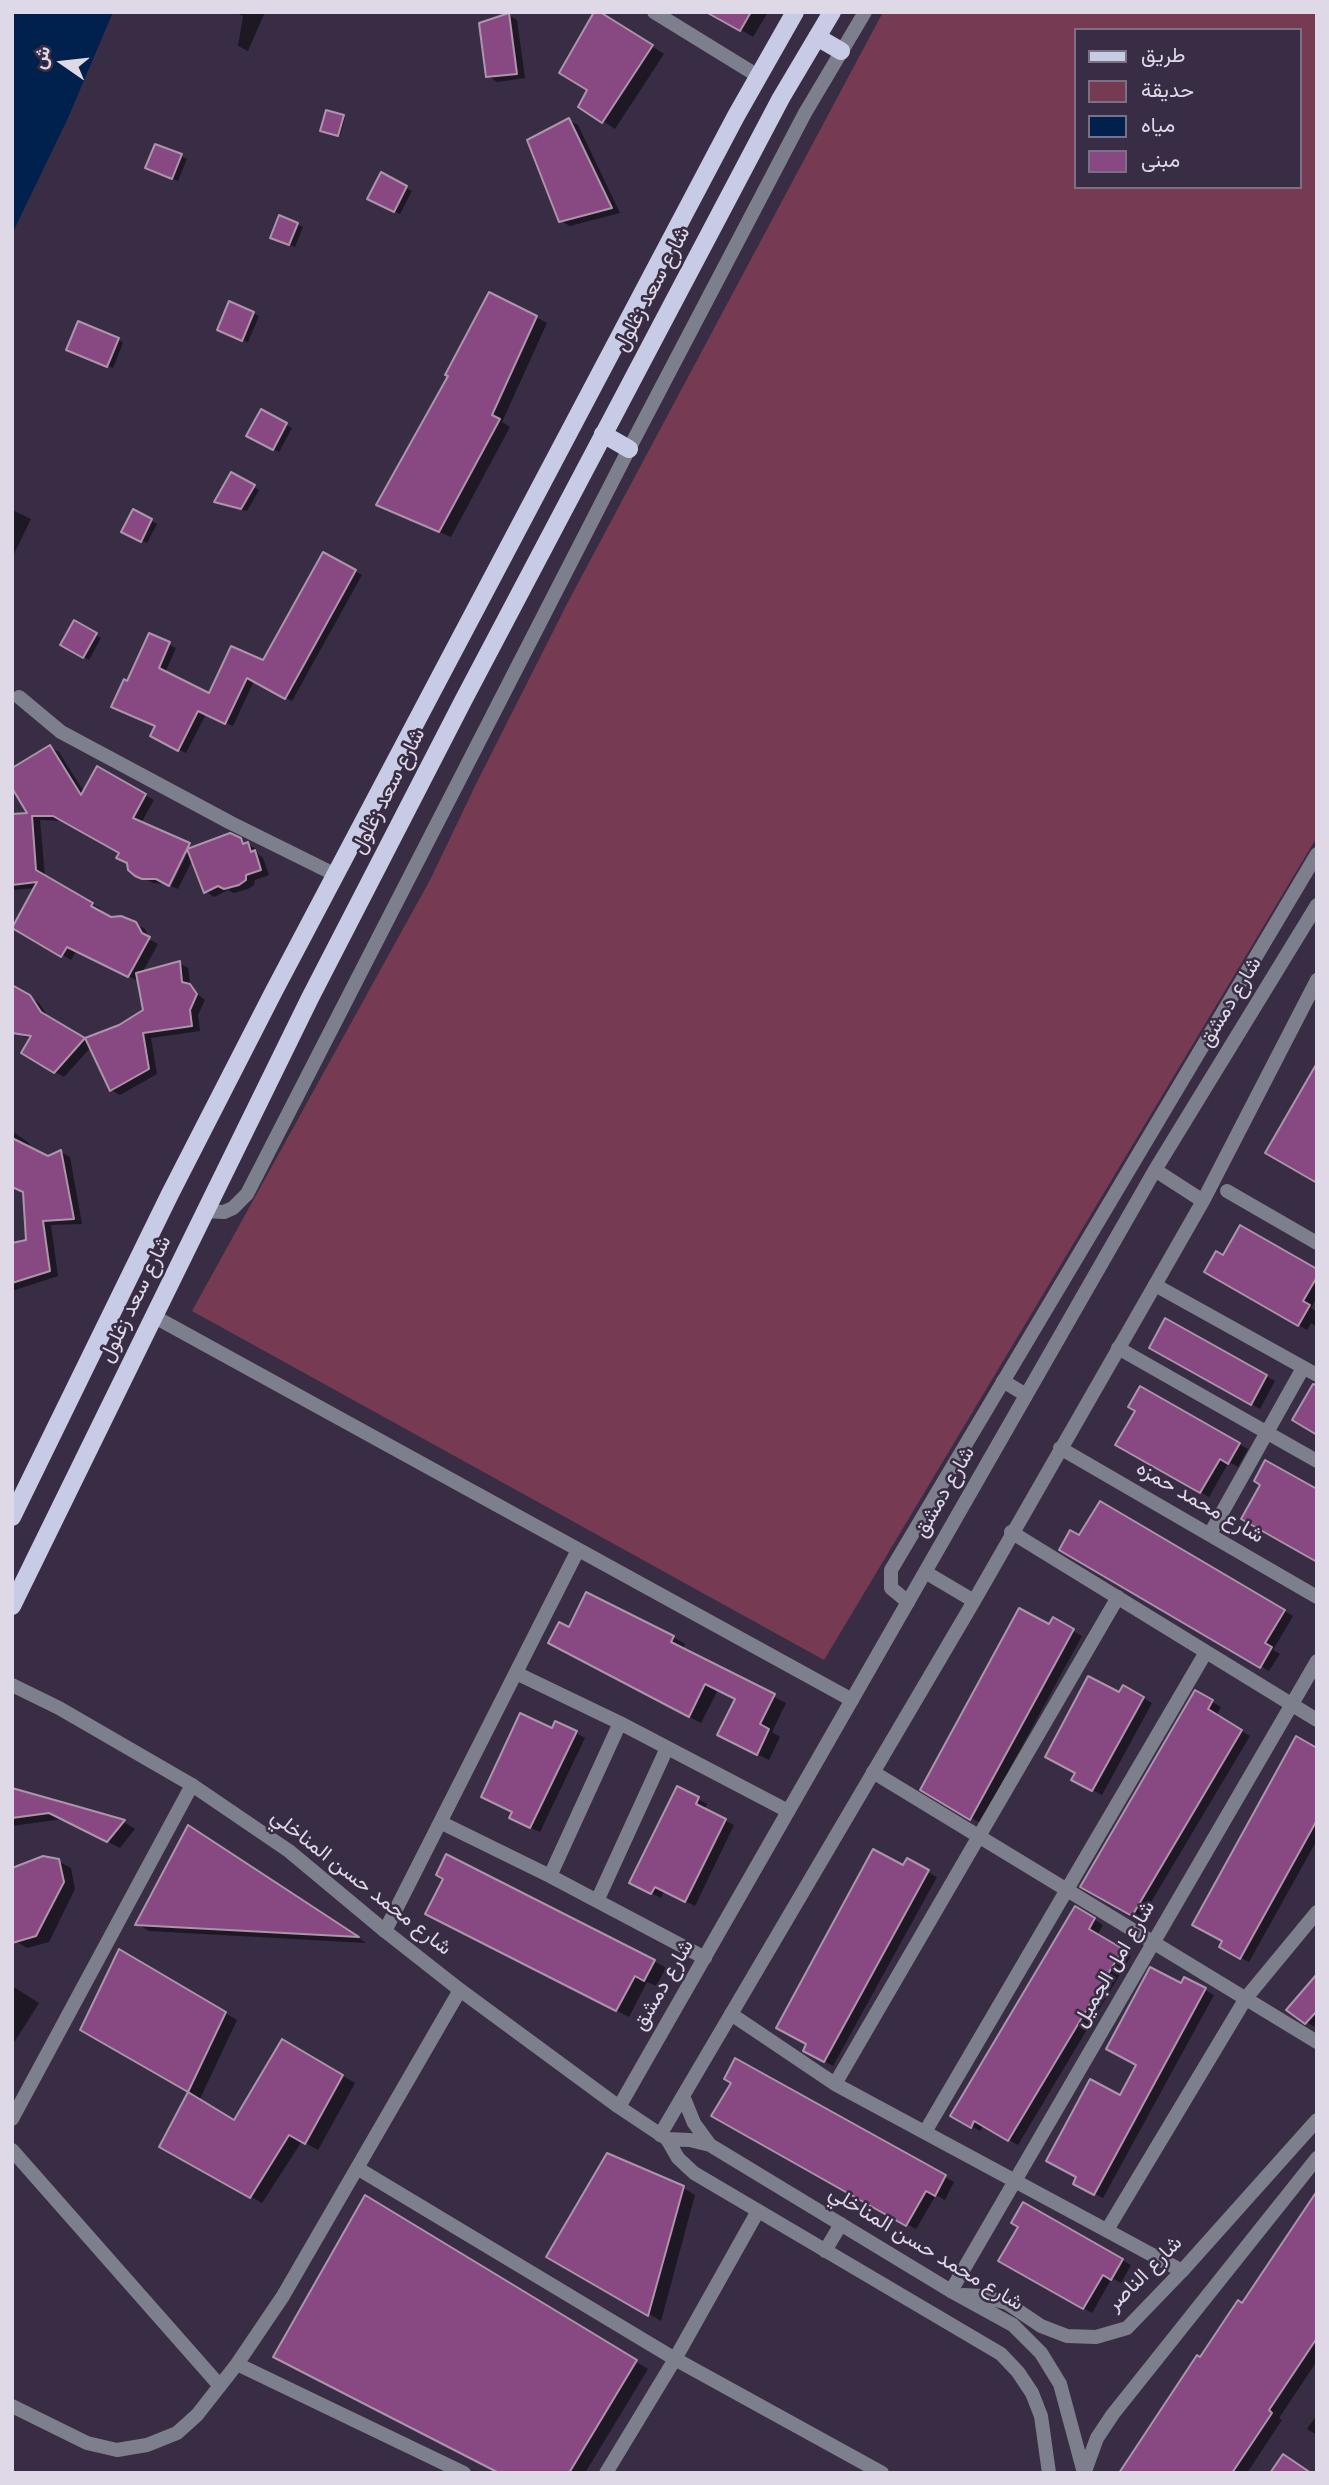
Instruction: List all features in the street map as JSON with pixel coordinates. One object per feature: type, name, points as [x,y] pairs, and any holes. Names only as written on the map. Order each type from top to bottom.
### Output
[{"type":"main road","name":"شارع سعد زغلول","points":[[12,1517],[170,1194],[758,76],[795,12]]},
{"type":"main road","name":"شارع سعد زغلول","points":[[12,1606],[310,998],[603,434],[781,98],[832,12]]},
{"type":"main road","points":[[817,37],[841,51]]},
{"type":"main road","points":[[603,434],[629,449]]},
{"type":"main road","points":[[436,687],[463,701]]},
{"type":"street","points":[[654,12],[758,76]]},
{"type":"street","points":[[205,1212],[224,1212],[233,1208],[247,1194],[629,449],[805,113],[865,12]]},
{"type":"street","points":[[19,697],[61,732],[230,823],[336,875]]},
{"type":"street","points":[[908,1602],[891,1588],[891,1570],[1317,855]]},
{"type":"street","name":"شارع دمشق","points":[[619,2107],[1155,1170],[1317,905]]},
{"type":"street","points":[[664,2137],[683,2096],[974,1601],[1011,1532],[1203,1201],[1317,980]]},
{"type":"street","points":[[1155,1170],[1203,1201]]},
{"type":"street","points":[[1227,1191],[1317,1243]]},
{"type":"street","points":[[1155,1285],[1317,1376]]},
{"type":"street","points":[[155,1317],[852,1700]]},
{"type":"street","points":[[1118,1348],[1317,1461]]},
{"type":"street","points":[[1210,1534],[1303,1368]]},
{"type":"street","points":[[1003,1381],[1026,1395]]},
{"type":"street","name":"شارع محمد حمزه","points":[[1060,1448],[1317,1597]]},
{"type":"street","points":[[1011,1532],[1317,1720]]},
{"type":"street","points":[[385,1931],[578,1550]]},
{"type":"street","points":[[925,1572],[974,1601]]},
{"type":"street","points":[[835,2084],[1118,1597]]},
{"type":"street","points":[[925,2132],[1206,1652]]},
{"type":"street","name":"شارع امل الجميل","points":[[955,2293],[1015,2181],[1317,1661]]},
{"type":"street","points":[[516,1673],[620,1723],[788,1811]]},
{"type":"street","name":"شارع محمد حسن المناخلي","points":[[12,1685],[59,1708],[192,1785],[289,1850],[460,1990],[664,2137],[685,2166],[1001,2354],[1018,2372],[1032,2393],[1041,2416],[1049,2473]]},
{"type":"street","points":[[550,1876],[620,1723]]},
{"type":"street","points":[[597,1901],[667,1748]]},
{"type":"street","points":[[873,1772],[1317,2042]]},
{"type":"street","points":[[12,2119],[192,1785]]},
{"type":"street","points":[[442,1823],[550,1876],[705,1958]]},
{"type":"street","points":[[1107,2231],[1246,1998],[1317,1912]]},
{"type":"street","points":[[12,2406],[87,2443],[117,2449],[147,2445],[177,2433],[197,2415],[237,2364],[283,2296],[460,1990]]},
{"type":"street","points":[[731,2014],[835,2084],[1182,2272]]},
{"type":"street","points":[[683,2096],[694,2123],[710,2145]]},
{"type":"street","name":"شارع الناصر","points":[[955,2293],[983,2296],[1007,2303],[1053,2332],[1081,2338],[1096,2337],[1127,2328],[1182,2272],[1317,2120]]},
{"type":"street","name":"شارع محمد حسن المناخلي","points":[[664,2137],[710,2145],[955,2293],[1013,2325],[1041,2353],[1060,2384],[1084,2473]]},
{"type":"street","points":[[12,2150],[220,2386]]},
{"type":"street","points":[[1084,2473],[1097,2438],[1113,2414],[1317,2158]]},
{"type":"street","points":[[357,2168],[675,2359],[882,2473]]},
{"type":"street","points":[[606,2473],[675,2359],[758,2211]]},
{"type":"street","points":[[825,2251],[841,2224]]},
{"type":"street","points":[[237,2364],[464,2473]]},
{"type":"green space","points":[[883,12],[1317,12],[1317,837],[824,1660],[192,1311],[430,880],[569,600]]},
{"type":"water","points":[[12,12],[113,12],[68,118],[12,234]]},
{"type":"building","points":[[594,12],[600,12],[653,45],[602,123],[578,107],[587,90],[559,73]]},
{"type":"building","points":[[706,12],[751,12],[740,31]]},
{"type":"building","points":[[509,13],[517,74],[486,77],[479,23]]},
{"type":"building","points":[[326,110],[344,115],[338,136],[320,131]]},
{"type":"building","points":[[569,118],[612,208],[559,222],[527,140]]},
{"type":"building","points":[[155,144],[182,154],[172,179],[145,168]]},
{"type":"building","points":[[381,172],[407,186],[394,212],[367,199]]},
{"type":"building","points":[[279,215],[298,223],[289,245],[270,238]]},
{"type":"building","points":[[489,292],[537,316],[492,415],[500,419],[439,532],[376,505],[448,376],[445,375]]},
{"type":"building","points":[[229,301],[254,312],[242,341],[217,330]]},
{"type":"building","points":[[78,321],[119,338],[107,367],[66,350]]},
{"type":"building","points":[[261,409],[287,423],[273,450],[246,436]]},
{"type":"building","points":[[231,472],[255,485],[241,509],[214,502]]},
{"type":"building","points":[[133,509],[152,519],[141,542],[121,532]]},
{"type":"building","points":[[323,552],[356,570],[285,699],[247,678],[225,724],[198,711],[178,751],[150,736],[155,726],[111,707],[124,679],[127,681],[149,633],[170,642],[159,668],[209,693],[231,646],[263,660]]},
{"type":"building","points":[[74,620],[97,633],[83,658],[60,645]]},
{"type":"building","points":[[50,745],[81,795],[97,766],[146,794],[133,818],[190,843],[169,886],[156,879],[135,876],[128,870],[127,863],[116,858],[119,853],[53,816],[32,816],[36,870],[93,903],[91,906],[111,917],[121,916],[136,922],[142,933],[150,937],[128,977],[67,947],[61,957],[12,928],[37,882],[12,885],[12,814],[27,813],[12,788],[12,768]]},
{"type":"building","points":[[230,833],[241,838],[243,844],[248,842],[251,852],[255,850],[261,870],[246,875],[246,880],[239,885],[224,889],[218,886],[204,893],[187,849]]},
{"type":"building","points":[[180,961],[182,982],[190,984],[197,994],[190,1010],[192,1026],[143,1033],[149,1069],[110,1091],[85,1038],[119,1025],[143,1010],[136,973]]},
{"type":"building","points":[[12,985],[30,995],[41,1012],[85,1038],[54,1073],[21,1053],[31,1036],[12,1033]]},
{"type":"building","points":[[1317,1063],[1317,1183],[1265,1153]]},
{"type":"building","points":[[12,1138],[48,1156],[61,1150],[74,1219],[43,1221],[50,1271],[12,1283],[12,1243],[26,1240],[23,1192],[12,1187]]},
{"type":"building","points":[[1240,1225],[1317,1269],[1317,1277],[1303,1301],[1310,1305],[1298,1326],[1204,1272],[1216,1251],[1223,1255]]},
{"type":"building","points":[[1165,1318],[1267,1375],[1251,1405],[1149,1348]]},
{"type":"building","points":[[1313,1384],[1317,1385],[1317,1435],[1292,1420]]},
{"type":"building","points":[[1140,1386],[1240,1443],[1228,1464],[1220,1459],[1200,1493],[1115,1445],[1135,1411],[1128,1407]]},
{"type":"building","points":[[1265,1460],[1317,1489],[1317,1562],[1241,1519],[1260,1485],[1254,1481]]},
{"type":"building","points":[[1100,1501],[1285,1610],[1265,1643],[1272,1647],[1260,1668],[1059,1550],[1070,1530],[1079,1535]]},
{"type":"building","points":[[586,1592],[674,1636],[671,1642],[775,1694],[760,1724],[769,1729],[757,1755],[717,1735],[735,1699],[705,1684],[689,1717],[548,1643],[559,1622],[569,1627]]},
{"type":"building","points":[[1019,1608],[1049,1624],[1053,1617],[1074,1629],[970,1820],[920,1790]]},
{"type":"building","points":[[1088,1676],[1119,1692],[1123,1685],[1144,1697],[1092,1791],[1071,1780],[1075,1773],[1045,1757]]},
{"type":"building","points":[[1195,1690],[1213,1700],[1208,1709],[1242,1730],[1132,1916],[1080,1887]]},
{"type":"building","points":[[520,1713],[552,1728],[555,1721],[577,1731],[530,1828],[509,1818],[512,1812],[481,1797]]},
{"type":"building","points":[[1296,1736],[1317,1748],[1317,1820],[1240,1959],[1219,1947],[1222,1941],[1192,1925]]},
{"type":"building","points":[[677,1786],[699,1797],[696,1804],[726,1819],[685,1902],[655,1887],[651,1894],[629,1883]]},
{"type":"building","points":[[12,1788],[125,1820],[107,1842],[49,1813],[12,1818]]},
{"type":"building","points":[[188,1825],[359,1937],[135,1925]]},
{"type":"building","points":[[873,1849],[903,1865],[907,1858],[929,1870],[824,2062],[803,2051],[806,2044],[776,2028]]},
{"type":"building","points":[[446,1854],[655,1960],[644,1981],[635,1976],[616,2011],[425,1914],[443,1879],[436,1875]]},
{"type":"building","points":[[43,1856],[59,1859],[64,1882],[36,1936],[12,1943],[12,1868]]},
{"type":"building","points":[[1075,1906],[1095,1918],[1089,1929],[1123,1949],[1008,2141],[974,2121],[971,2128],[950,2116]]},
{"type":"building","points":[[119,1949],[226,2012],[188,2092],[80,2030]]},
{"type":"building","points":[[1150,1967],[1181,1983],[1184,1977],[1206,1988],[1094,2195],[1073,2184],[1076,2177],[1046,2161],[1090,2079],[1120,2095],[1136,2065],[1106,2049]]},
{"type":"building","points":[[1317,1974],[1317,2011],[1305,2024],[1286,2010]]},
{"type":"building","points":[[282,2039],[343,2075],[305,2144],[289,2135],[250,2198],[159,2147],[188,2092],[234,2120]]},
{"type":"building","points":[[735,2058],[946,2175],[935,2196],[926,2191],[906,2226],[711,2116],[731,2083],[724,2079]]},
{"type":"building","points":[[607,2153],[684,2186],[648,2316],[546,2257]]},
{"type":"building","points":[[1317,2191],[1317,2338],[1269,2410],[1272,2413],[1232,2473],[1119,2473],[1197,2355],[1200,2357],[1238,2300],[1242,2303]]},
{"type":"building","points":[[365,2195],[637,2360],[569,2473],[499,2473],[273,2357]]},
{"type":"building","points":[[1023,2202],[1123,2259],[1111,2280],[1103,2275],[1083,2309],[998,2261],[1018,2227],[1011,2223]]},
{"type":"building","points":[[1283,2454],[1311,2473],[1270,2473]]}]
